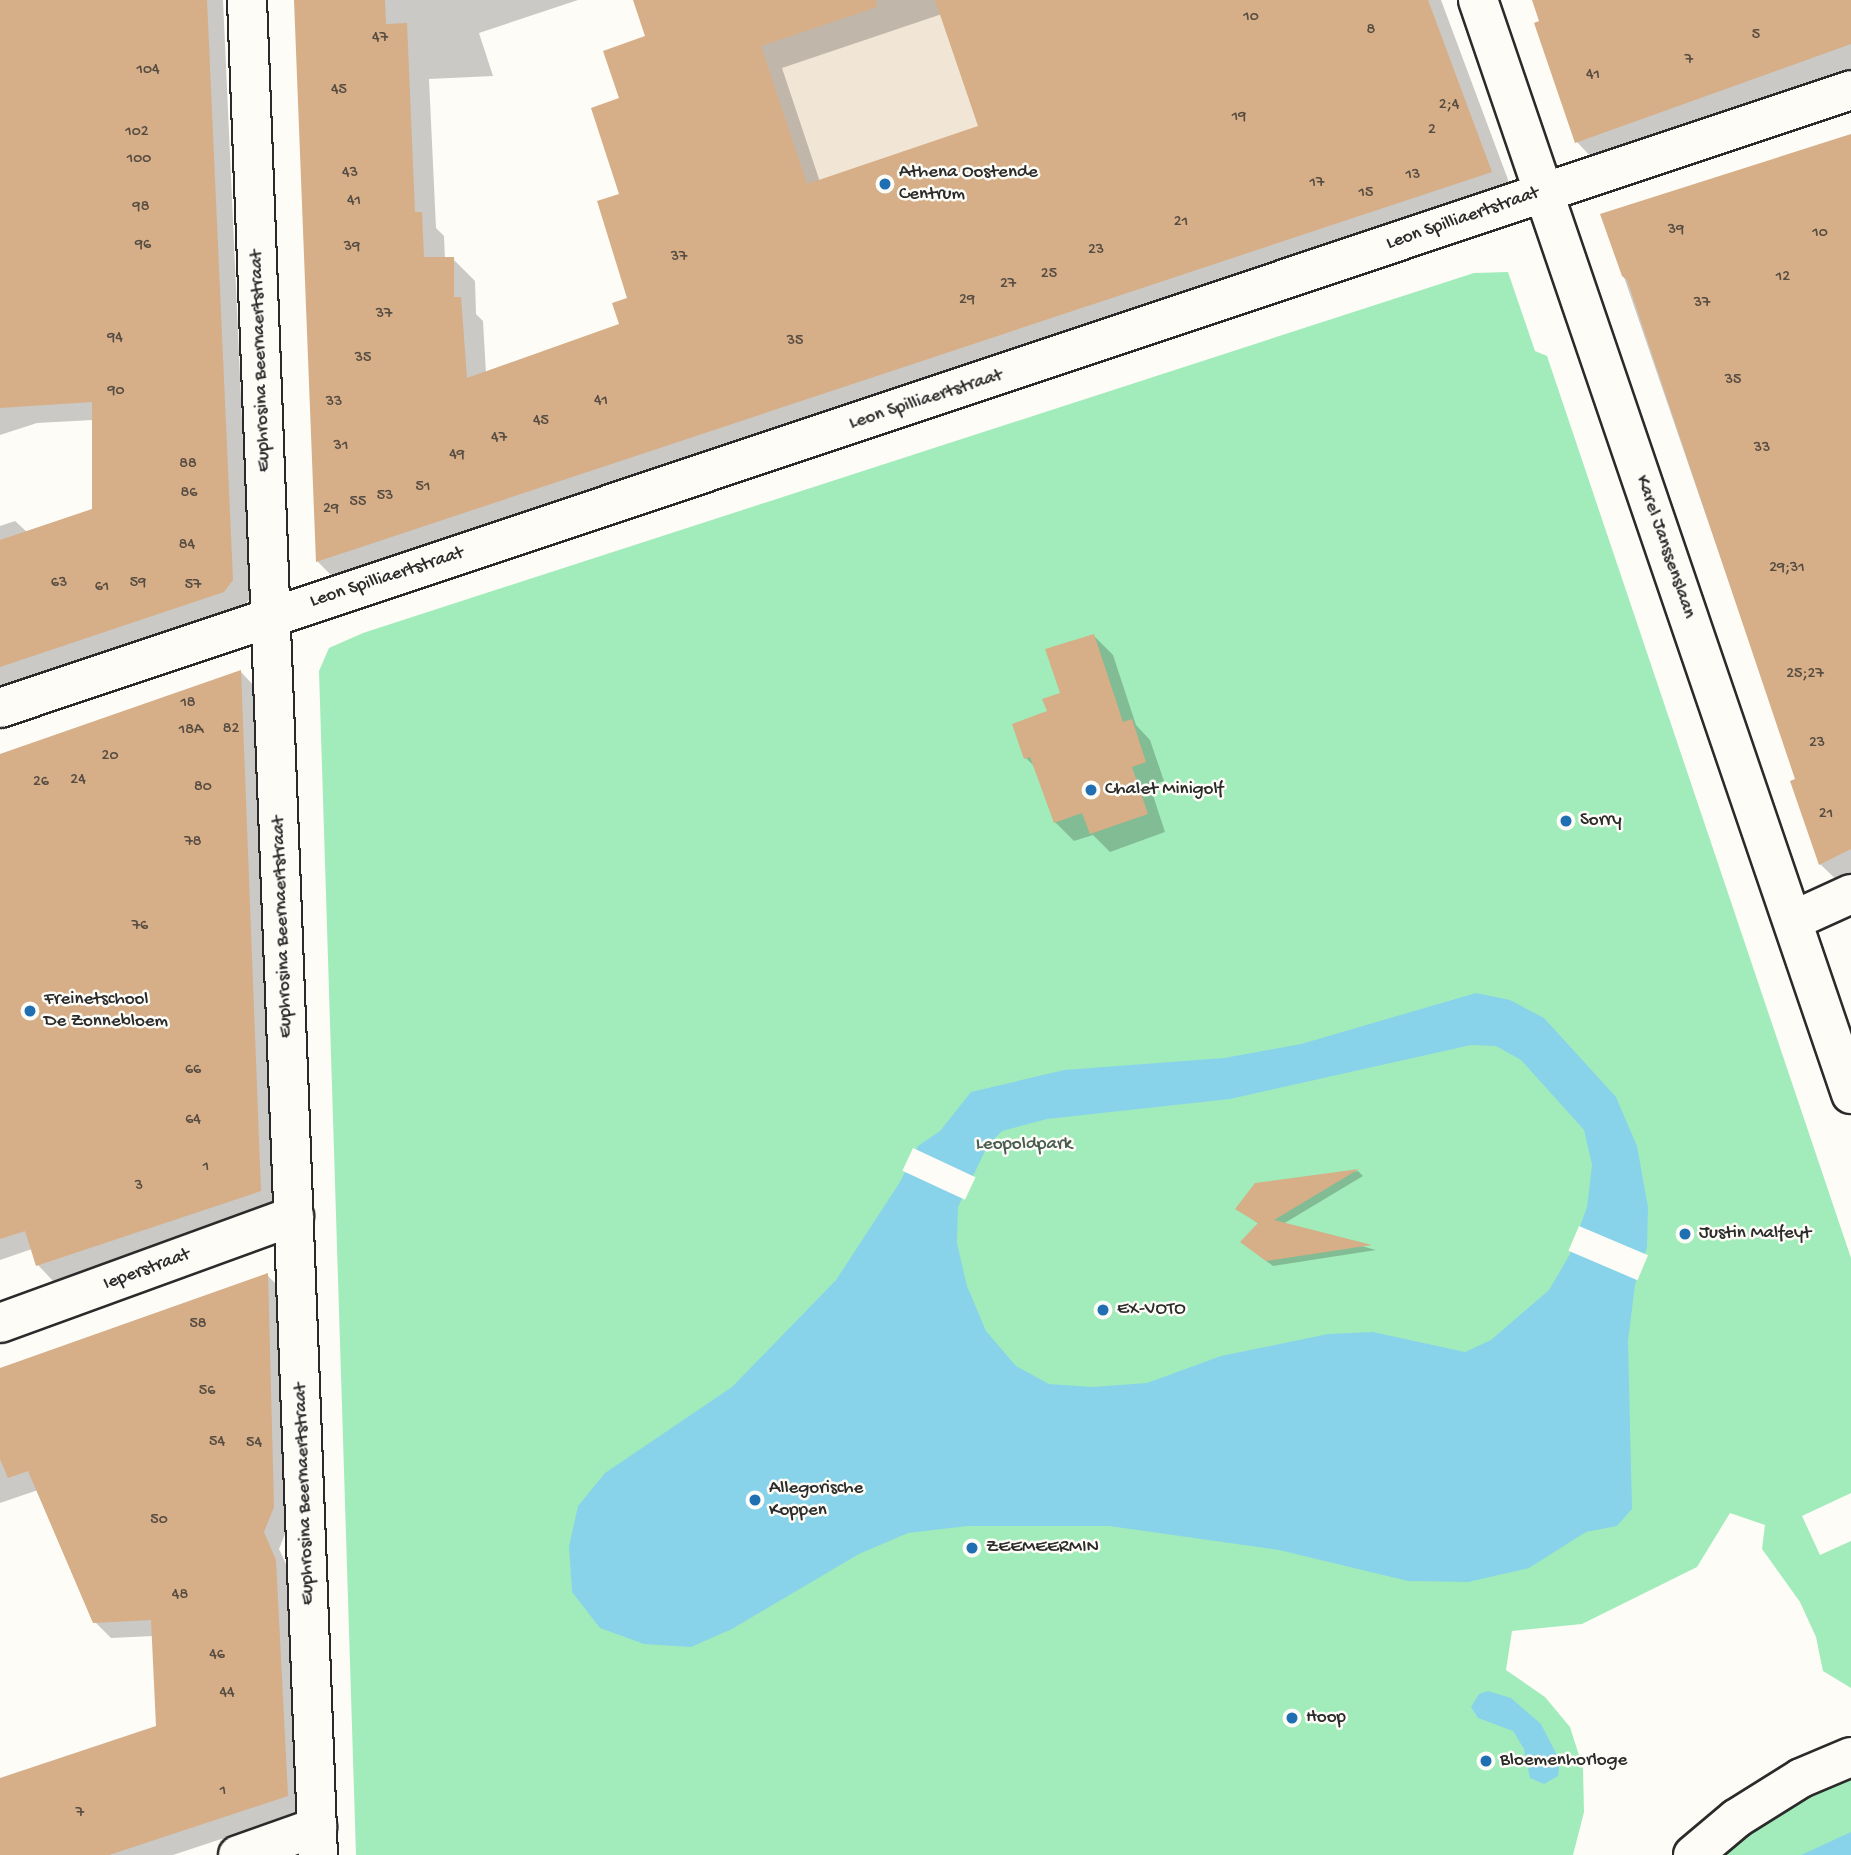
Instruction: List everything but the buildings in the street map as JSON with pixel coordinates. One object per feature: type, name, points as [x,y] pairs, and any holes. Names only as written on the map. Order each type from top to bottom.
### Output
[{"type":"street","name":"Euphrosina Beernaertstraat","points":[[247,0],[318,1841]]},
{"type":"street","name":"Karel Janssenslaan","points":[[1478,0],[1542,193],[1794,920],[1851,1094]]},
{"type":"street","name":"Leon Spilliaertstraat","points":[[0,708],[1851,90]]},
{"type":"street","points":[[1794,920],[1851,894]]},
{"type":"street","name":"Ieperstraat","points":[[0,1323],[294,1216]]},
{"type":"street","points":[[1693,1855],[1737,1818],[1790,1784],[1851,1756]]},
{"type":"street","points":[[238,1855],[318,1841]]},
{"type":"shaded area","name":"Athena Oostende Centrum","points":[[633,0],[1166,0],[958,347]]},
{"type":"green space","name":"Leopoldpark","points":[[1508,272],[1535,351],[1547,356],[1851,1258],[1851,1493],[1802,1516],[1820,1555],[1851,1541],[1851,1688],[1823,1671],[1816,1637],[1800,1602],[1762,1549],[1765,1525],[1730,1513],[1697,1567],[1582,1624],[1512,1631],[1506,1670],[1545,1697],[1570,1727],[1583,1768],[1584,1812],[1573,1855],[356,1855],[319,671],[329,648],[363,633],[1474,273]]},
{"type":"green space","points":[[1851,1777],[1851,1855],[1720,1855],[1753,1828],[1818,1789]]},
{"type":"water","points":[[1476,993],[1510,1000],[1544,1018],[1616,1097],[1637,1146],[1648,1207],[1647,1247],[1635,1285],[1628,1341],[1632,1509],[1617,1526],[1586,1532],[1529,1568],[1468,1582],[1408,1581],[1279,1550],[1109,1526],[968,1526],[908,1533],[859,1554],[732,1629],[691,1647],[644,1644],[600,1628],[572,1592],[569,1546],[578,1506],[605,1473],[732,1387],[836,1280],[900,1182],[918,1146],[940,1131],[971,1092],[1064,1070],[1224,1058],[1301,1044]],"holes":[[[1471,1045],[1496,1046],[1521,1060],[1584,1130],[1592,1165],[1587,1207],[1570,1254],[1549,1290],[1491,1340],[1465,1352],[1373,1332],[1328,1334],[1221,1356],[1147,1383],[1092,1387],[1049,1384],[1016,1366],[986,1331],[967,1286],[957,1243],[958,1207],[988,1145],[1002,1131],[1047,1119],[1230,1099]]]},
{"type":"water","points":[[1488,1691],[1511,1698],[1541,1724],[1560,1761],[1558,1776],[1544,1784],[1530,1778],[1524,1749],[1513,1731],[1478,1718],[1471,1707],[1479,1694]]},
{"type":"water","points":[[1851,1832],[1851,1855],[1801,1855]]},
{"type":"pier","points":[[913,1148],[976,1177],[965,1200],[902,1171]]},
{"type":"pier","points":[[1579,1226],[1648,1255],[1637,1280],[1568,1251]]},
{"type":"place","name":"Athena Oostende Centrum","points":[[885,184]]},
{"type":"place","name":"Chalet Minigolf","points":[[1091,790]]},
{"type":"place","name":"Sorry","points":[[1566,821]]},
{"type":"place","name":"Freinetschool De Zonnebloem","points":[[30,1011]]},
{"type":"place","name":"Justin Malfeyt","points":[[1685,1234]]},
{"type":"place","name":"EX-VOTO","points":[[1103,1310]]},
{"type":"place","name":"Allegorische Koppen","points":[[755,1500]]},
{"type":"place","name":"ZEEMEERMIN","points":[[972,1548]]},
{"type":"place","name":"Hoop","points":[[1292,1718]]},
{"type":"place","name":"Bloemenhorloge","points":[[1486,1761]]}]
